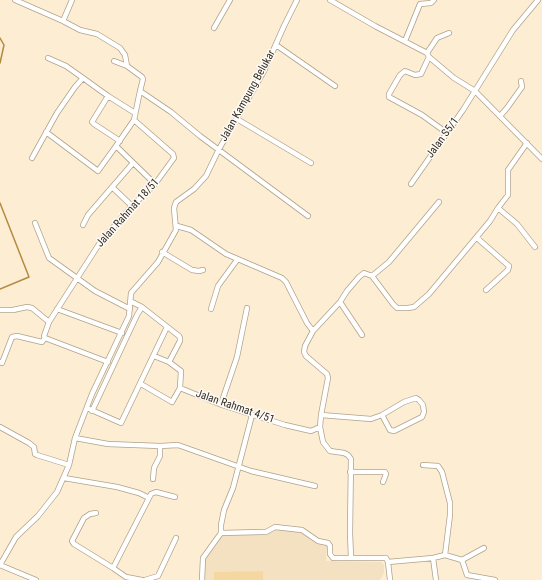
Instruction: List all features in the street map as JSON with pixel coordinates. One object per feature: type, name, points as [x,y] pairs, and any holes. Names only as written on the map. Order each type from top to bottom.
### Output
[{"type":"street","points":[[14,0],[80,30],[97,34],[120,48],[125,55],[127,66]]},
{"type":"street","points":[[63,21],[72,0]]},
{"type":"street","points":[[214,28],[230,0]]},
{"type":"street","name":"Jalan Kampung Belukar","points":[[177,226],[174,208],[176,202],[194,189],[206,176],[219,149],[264,71],[297,0]]},
{"type":"street","points":[[330,0],[428,55],[454,78],[475,91],[541,156]]},
{"type":"street","points":[[339,5],[342,0]]},
{"type":"street","points":[[405,41],[420,4],[431,3],[434,0]]},
{"type":"street","name":"Jalan S5/1","points":[[411,184],[475,91],[513,30],[538,0]]},
{"type":"street","points":[[447,133],[422,115],[388,97],[400,75],[404,72],[415,76],[421,74],[428,55],[438,38],[449,33]]},
{"type":"street","points":[[276,45],[335,86]]},
{"type":"street","points":[[48,58],[66,66],[135,113]]},
{"type":"street","points":[[46,132],[98,170],[134,120],[143,79],[127,66],[114,61]]},
{"type":"street","points":[[32,158],[46,132],[82,78]]},
{"type":"street","points":[[500,116],[522,87],[521,81]]},
{"type":"street","points":[[140,91],[308,216]]},
{"type":"street","points":[[108,96],[92,122],[120,141]]},
{"type":"street","points":[[237,119],[310,163]]},
{"type":"street","name":"Jalan Rahmat 18/51","points":[[45,338],[49,322],[101,241],[132,206],[155,184],[174,158],[173,154],[134,120]]},
{"type":"street","points":[[351,558],[351,459],[344,453],[330,451],[323,442],[320,427],[321,414],[328,378],[327,374],[306,356],[304,352],[305,346],[313,331],[340,302],[352,284],[362,275],[367,273],[372,276],[395,307],[401,308],[414,306],[429,294],[477,238],[508,195],[508,170],[527,143]]},
{"type":"street","points":[[116,146],[155,184]]},
{"type":"street","points":[[83,225],[88,215],[133,163]]},
{"type":"street","points":[[112,187],[132,206]]},
{"type":"street","points":[[372,276],[388,262],[439,202]]},
{"type":"street","points":[[498,208],[517,224],[535,247]]},
{"type":"street","points":[[35,223],[49,258],[95,292],[130,309]]},
{"type":"street","points":[[36,580],[0,565],[16,537],[38,516],[57,492],[64,478],[75,438],[87,408],[129,316],[131,293],[158,262],[177,226],[191,230],[237,260],[282,278],[286,282],[307,323],[313,331]]},
{"type":"street","points":[[477,238],[509,266],[508,270],[486,290]]},
{"type":"street","points":[[162,252],[192,270],[203,270]]},
{"type":"street","points":[[211,309],[218,286],[237,260]]},
{"type":"street","points":[[130,301],[142,307],[180,338],[180,341],[169,362]]},
{"type":"street","points":[[340,302],[362,335]]},
{"type":"street","points":[[0,310],[13,310],[27,307],[32,308],[49,322]]},
{"type":"street","points":[[92,411],[136,315],[142,307]]},
{"type":"street","points":[[221,404],[237,357],[247,308]]},
{"type":"street","points":[[57,309],[122,333]]},
{"type":"street","points":[[87,408],[121,423],[168,327]]},
{"type":"street","points":[[0,362],[2,363],[12,337],[17,336],[42,342],[45,338],[108,362]]},
{"type":"street","points":[[141,384],[172,402],[180,388],[182,371],[169,362],[154,356]]},
{"type":"street","name":"Jalan Rahmat 4/51","points":[[180,388],[252,415],[285,425],[311,431],[320,427]]},
{"type":"street","points":[[321,414],[371,419],[382,415],[404,402],[416,398],[423,405],[424,412],[422,417],[394,431],[390,430],[382,415]]},
{"type":"street","points":[[202,580],[204,558],[221,533],[224,510],[233,488],[252,415]]},
{"type":"street","points":[[0,426],[34,447],[35,454],[37,456],[68,465]]},
{"type":"street","points":[[75,438],[108,444],[160,446],[178,445],[239,465],[251,471],[315,486]]},
{"type":"street","points":[[153,479],[154,468],[160,456],[160,446]]},
{"type":"street","points":[[423,466],[438,466],[442,472],[450,503],[450,516],[445,555]]},
{"type":"street","points":[[350,472],[385,472],[386,474],[383,482]]},
{"type":"street","points":[[64,478],[117,487],[149,498]]},
{"type":"street","points":[[114,568],[153,492],[175,497]]},
{"type":"street","points":[[96,514],[90,514],[84,518],[72,541],[74,544],[126,577],[143,580],[158,576],[176,538]]},
{"type":"street","points":[[221,533],[266,532],[275,526],[299,529],[318,541],[330,544],[330,554],[332,557],[386,558],[388,562],[390,580]]},
{"type":"street","points":[[388,562],[433,558],[445,555],[462,560],[484,548]]},
{"type":"street","points":[[433,558],[436,580]]},
{"type":"street","points":[[462,560],[467,575],[495,580]]},
{"type":"shaded area","points":[[275,529],[300,532],[316,544],[327,545],[326,561],[381,562],[384,565],[384,573],[380,580],[204,580],[205,559],[222,534],[266,534]]},
{"type":"shaded area","points":[[263,571],[263,580],[214,580],[214,572]]},
{"type":"waterway","points":[[0,38],[4,45],[0,63]]},
{"type":"waterway","points":[[0,203],[29,277],[0,289]]}]
